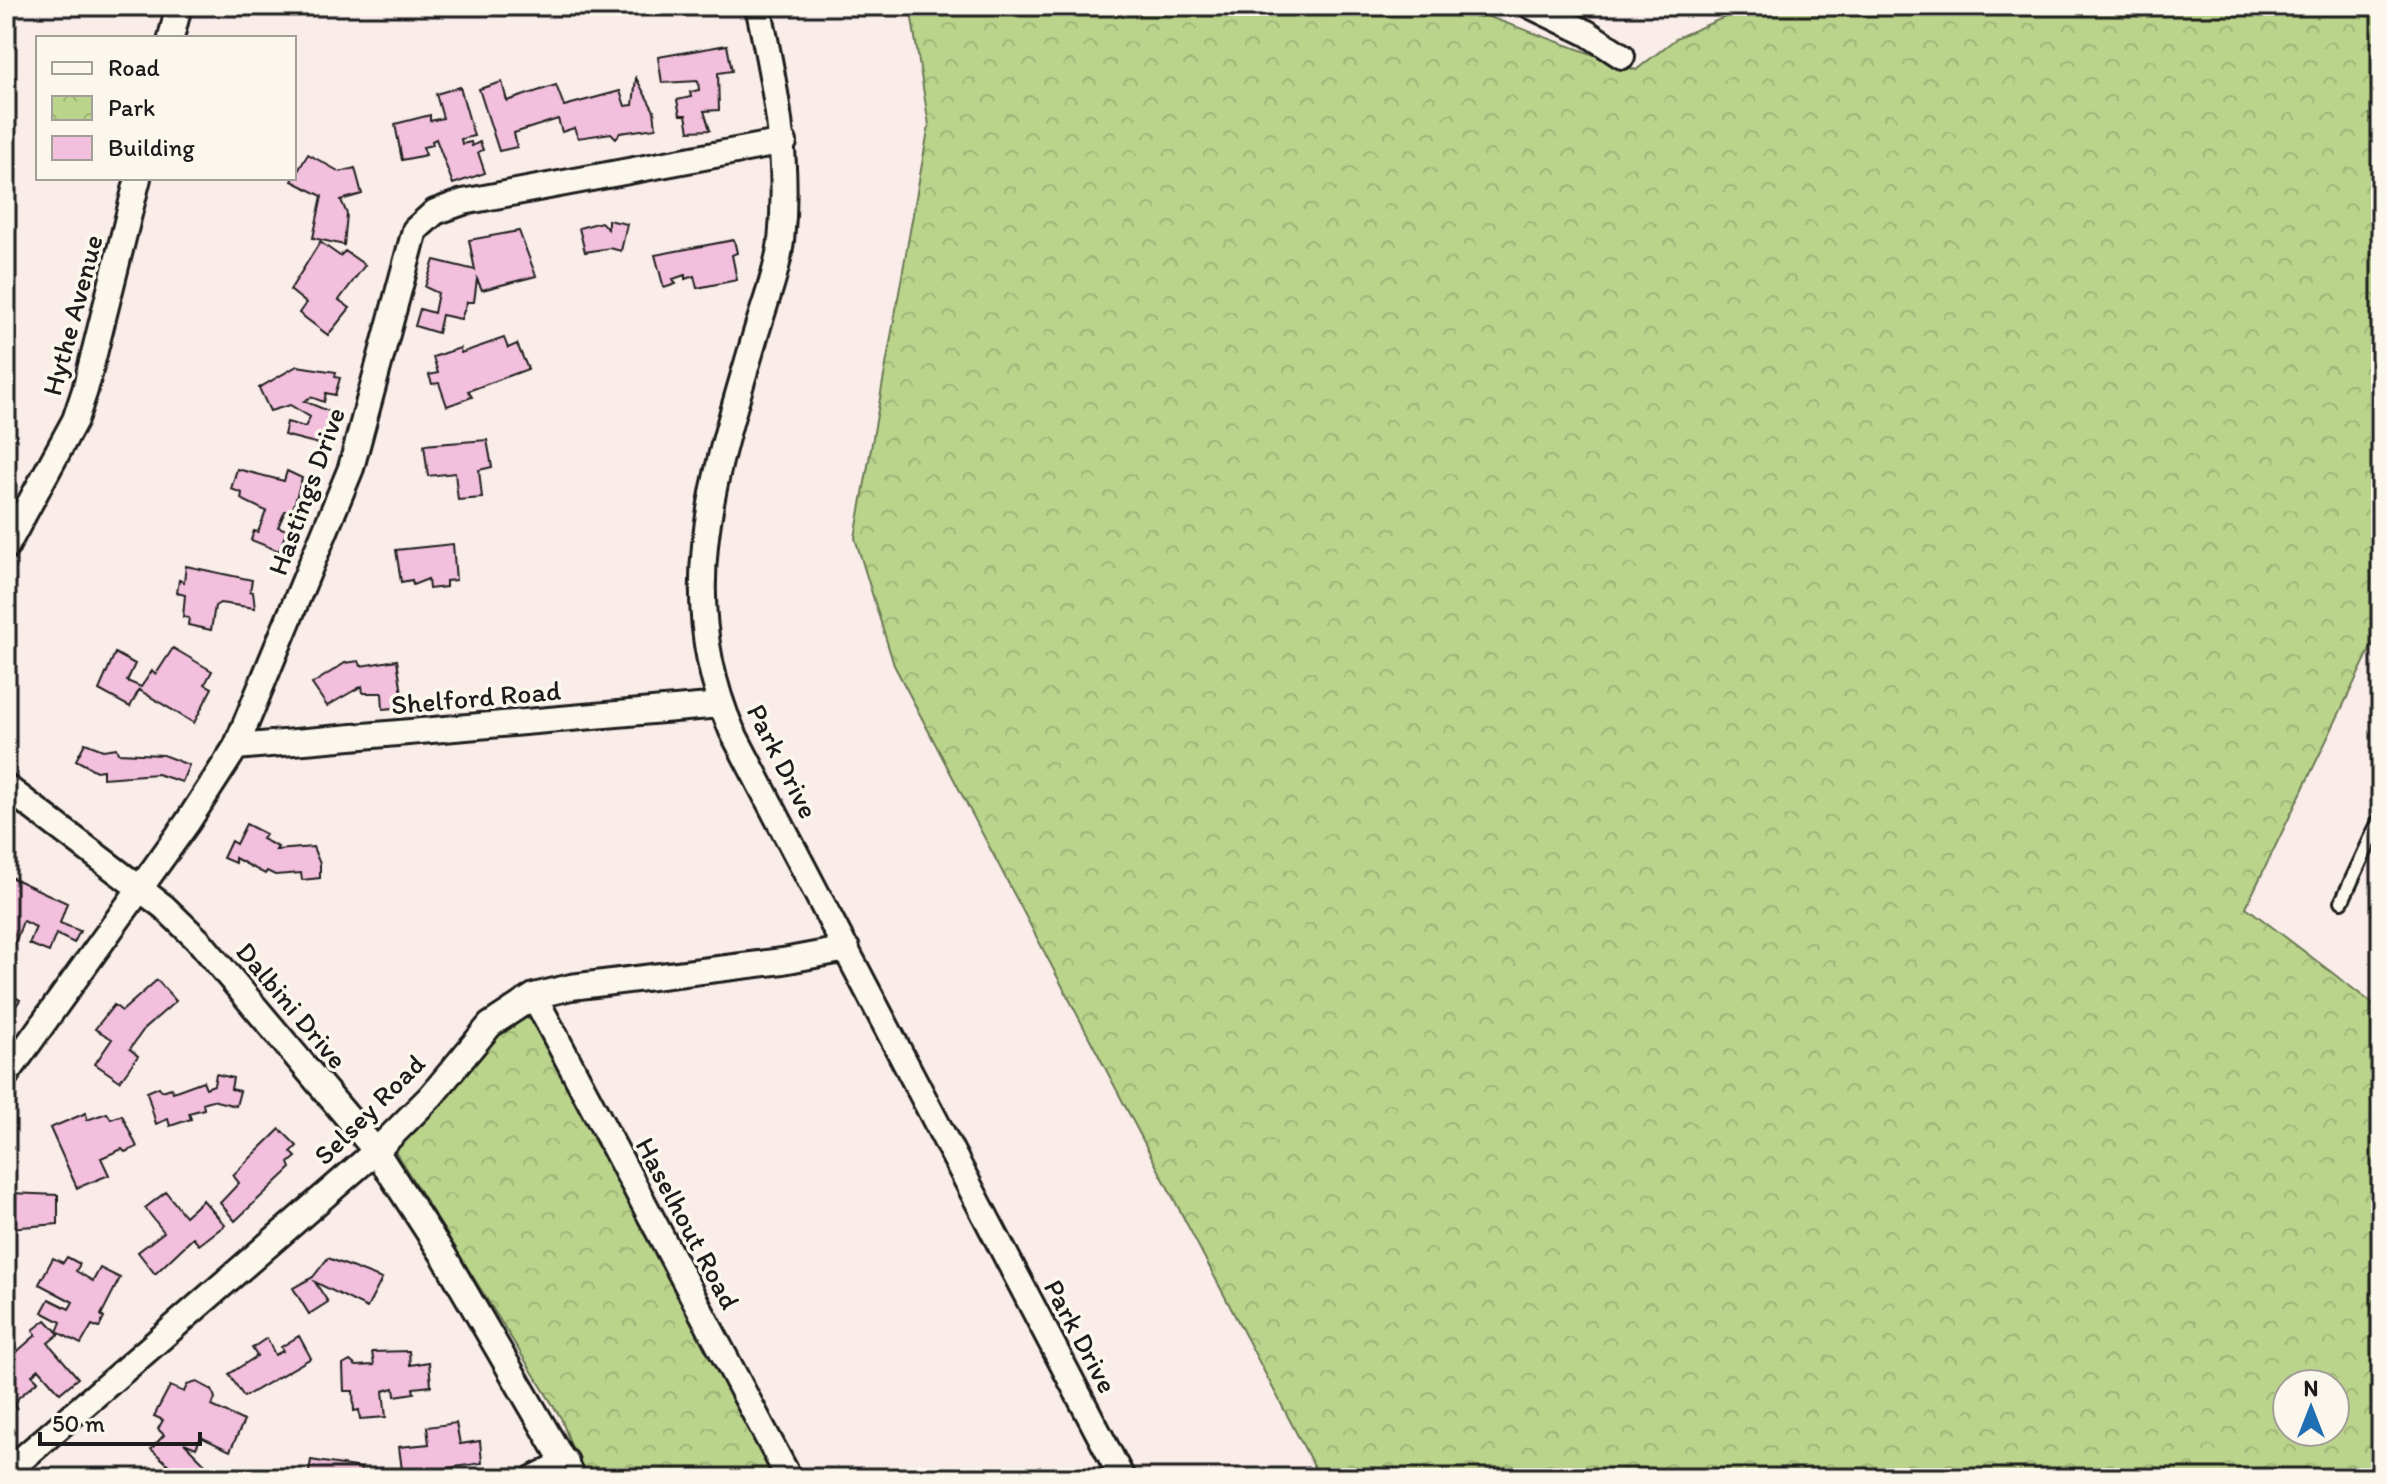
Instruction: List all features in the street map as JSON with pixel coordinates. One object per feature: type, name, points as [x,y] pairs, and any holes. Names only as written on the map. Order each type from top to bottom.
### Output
[{"type":"street","points":[[172,36],[179,6]]},
{"type":"street","name":"Park Drive","points":[[758,6],[784,142],[783,211],[778,258],[709,498],[702,548],[704,627],[721,705],[1122,1478]]},
{"type":"street","points":[[1538,7],[1622,56]]},
{"type":"street","name":"Hastings Drive","points":[[6,1075],[210,790],[236,747],[351,468],[415,230],[435,212],[463,202],[784,142]]},
{"type":"street","name":"Hythe Avenue","points":[[6,547],[75,420],[138,180]]},
{"type":"street","name":"Shelford Road","points":[[236,747],[721,705]]},
{"type":"street","name":"Dalbini Drive","points":[[6,787],[141,887],[200,942],[376,1151],[425,1223],[569,1470]]},
{"type":"street","name":"Selsey Road","points":[[6,1473],[376,1151],[431,1096],[483,1031],[499,1016],[534,996],[571,987],[783,961],[847,949]]},
{"type":"street","name":"Haselhout Road","points":[[534,996],[789,1478]]},
{"type":"street","points":[[534,1478],[569,1470]]},
{"type":"lane","points":[[2342,901],[2381,817]]},
{"type":"green space","points":[[910,6],[1459,6],[1636,70],[1678,37],[1751,6],[2381,6],[2381,627],[2246,907],[2381,1010],[2381,1478],[1320,1478],[894,665],[855,538],[929,125]]},
{"type":"green space","points":[[523,1016],[536,1023],[779,1478],[583,1478],[561,1418],[394,1150],[475,1043]]},
{"type":"building","points":[[727,45],[732,71],[718,73],[719,110],[704,111],[710,130],[689,131],[686,115],[680,115],[677,100],[691,97],[690,92],[699,90],[698,81],[662,83],[658,57]]},
{"type":"building","points":[[636,78],[654,111],[656,128],[620,133],[616,138],[611,133],[578,138],[574,128],[562,132],[558,119],[514,133],[517,147],[499,151],[479,89],[502,82],[507,101],[556,85],[564,106],[620,91],[625,106],[633,105]]},
{"type":"building","points":[[460,87],[474,136],[461,139],[462,144],[471,142],[472,146],[480,142],[483,150],[478,152],[485,173],[453,184],[436,139],[432,141],[433,145],[423,147],[426,155],[402,160],[395,124],[430,115],[430,121],[443,118],[436,94]]},
{"type":"building","points":[[308,154],[340,172],[355,168],[362,194],[341,200],[347,214],[344,245],[313,238],[322,196],[292,181],[296,180],[296,174]]},
{"type":"building","points":[[608,220],[627,224],[621,251],[610,248],[585,252],[579,228],[601,222],[608,229]]},
{"type":"building","points":[[519,231],[536,276],[482,290],[477,279],[474,302],[467,302],[461,319],[442,315],[438,333],[415,326],[420,309],[434,313],[438,293],[425,287],[434,260],[475,270],[469,240]]},
{"type":"building","points":[[734,240],[737,253],[732,255],[737,280],[697,288],[694,276],[685,279],[685,275],[673,279],[676,284],[664,288],[655,255]]},
{"type":"building","points":[[320,242],[340,256],[345,251],[365,265],[339,300],[350,308],[328,335],[299,313],[306,303],[290,290]]},
{"type":"building","points":[[504,338],[508,348],[517,344],[528,369],[468,391],[472,397],[447,406],[439,383],[432,384],[429,375],[438,373],[433,357],[460,348],[461,353]]},
{"type":"building","points":[[297,366],[336,372],[335,377],[340,378],[335,395],[326,393],[324,402],[311,397],[304,401],[331,412],[323,445],[284,435],[287,422],[305,427],[310,417],[290,405],[270,411],[259,388]]},
{"type":"building","points":[[487,440],[492,467],[479,470],[482,498],[458,500],[455,473],[428,476],[424,445]]},
{"type":"building","points":[[237,469],[284,481],[287,471],[302,478],[292,512],[285,511],[278,527],[287,530],[279,551],[251,540],[254,531],[258,532],[266,511],[241,499],[242,493],[231,489]]},
{"type":"building","points":[[453,544],[456,580],[446,581],[446,587],[429,589],[428,579],[413,585],[412,580],[401,582],[396,550]]},
{"type":"building","points":[[186,566],[252,580],[250,591],[253,592],[255,608],[220,603],[215,606],[211,630],[188,625],[189,618],[183,617],[185,595],[177,593],[179,580],[184,582]]},
{"type":"building","points":[[173,648],[212,671],[205,684],[212,688],[194,723],[139,690],[130,707],[99,690],[115,653],[135,664],[127,681],[141,687],[152,671],[156,674]]},
{"type":"building","points":[[397,660],[404,707],[383,709],[382,693],[363,693],[362,686],[327,706],[312,684],[345,663],[359,661],[361,666]]},
{"type":"building","points":[[85,743],[103,750],[116,748],[118,753],[163,755],[189,765],[182,782],[157,774],[103,778],[103,770],[96,771],[76,760]]},
{"type":"building","points":[[246,824],[266,834],[262,839],[278,847],[276,850],[313,847],[320,864],[320,878],[302,880],[301,873],[275,875],[267,871],[265,874],[235,858],[235,863],[223,858],[231,841],[236,844]]},
{"type":"building","points":[[6,875],[67,903],[60,923],[80,931],[74,943],[56,934],[49,952],[29,944],[36,927],[23,921],[14,946],[6,943]]},
{"type":"building","points":[[157,980],[176,1001],[144,1029],[130,1049],[138,1056],[120,1081],[95,1064],[112,1039],[95,1029],[114,1005],[122,1011]]},
{"type":"building","points":[[6,991],[20,1000],[6,1020]]},
{"type":"building","points":[[216,1074],[233,1078],[231,1089],[240,1091],[236,1106],[212,1100],[203,1103],[204,1109],[189,1113],[191,1119],[170,1126],[168,1119],[156,1124],[147,1092],[159,1087],[162,1091],[171,1088],[173,1092],[203,1081],[206,1088],[214,1085]]},
{"type":"building","points":[[86,1113],[87,1120],[107,1113],[111,1119],[122,1115],[137,1147],[125,1152],[122,1149],[101,1158],[109,1175],[77,1188],[50,1128]]},
{"type":"building","points":[[280,1129],[297,1146],[291,1152],[296,1157],[289,1163],[291,1168],[235,1221],[220,1203],[239,1183],[233,1175]]},
{"type":"building","points":[[166,1192],[185,1216],[203,1200],[225,1225],[199,1245],[193,1238],[155,1274],[138,1252],[164,1232],[145,1208]]},
{"type":"building","points":[[10,1193],[58,1195],[58,1224],[9,1228],[6,1200],[10,1200]]},
{"type":"building","points":[[67,1257],[80,1264],[76,1271],[93,1281],[100,1268],[120,1278],[101,1315],[104,1318],[99,1328],[92,1325],[81,1344],[57,1332],[61,1322],[42,1312],[49,1299],[69,1309],[73,1302],[39,1284],[53,1258],[63,1263]]},
{"type":"building","points":[[328,1258],[382,1279],[367,1308],[315,1282],[328,1302],[309,1314],[293,1288],[313,1277]]},
{"type":"building","points":[[46,1320],[59,1334],[48,1343],[78,1378],[60,1393],[39,1369],[32,1375],[38,1381],[18,1398],[14,1410],[6,1406],[6,1390],[9,1392],[13,1388],[6,1379],[6,1366],[15,1359],[12,1356],[36,1335],[33,1330]]},
{"type":"building","points":[[299,1336],[311,1358],[244,1397],[229,1374],[257,1356],[252,1348],[267,1338],[275,1355],[283,1351],[281,1347]]},
{"type":"building","points":[[409,1351],[410,1365],[429,1362],[431,1386],[413,1388],[414,1393],[395,1396],[394,1388],[383,1391],[386,1417],[360,1419],[359,1410],[354,1411],[353,1391],[344,1391],[343,1365],[350,1361],[356,1366],[374,1365],[372,1352]]},
{"type":"building","points":[[197,1382],[212,1390],[215,1398],[212,1406],[244,1421],[230,1451],[201,1437],[196,1448],[184,1443],[217,1476],[215,1478],[183,1478],[151,1449],[164,1435],[158,1429],[163,1420],[154,1416],[170,1386],[184,1392],[187,1385]]},
{"type":"building","points":[[456,1423],[460,1444],[480,1441],[482,1463],[441,1469],[442,1478],[403,1478],[399,1447],[429,1444],[427,1427]]},
{"type":"building","points":[[311,1460],[361,1468],[360,1475],[387,1474],[386,1478],[308,1478]]}]
